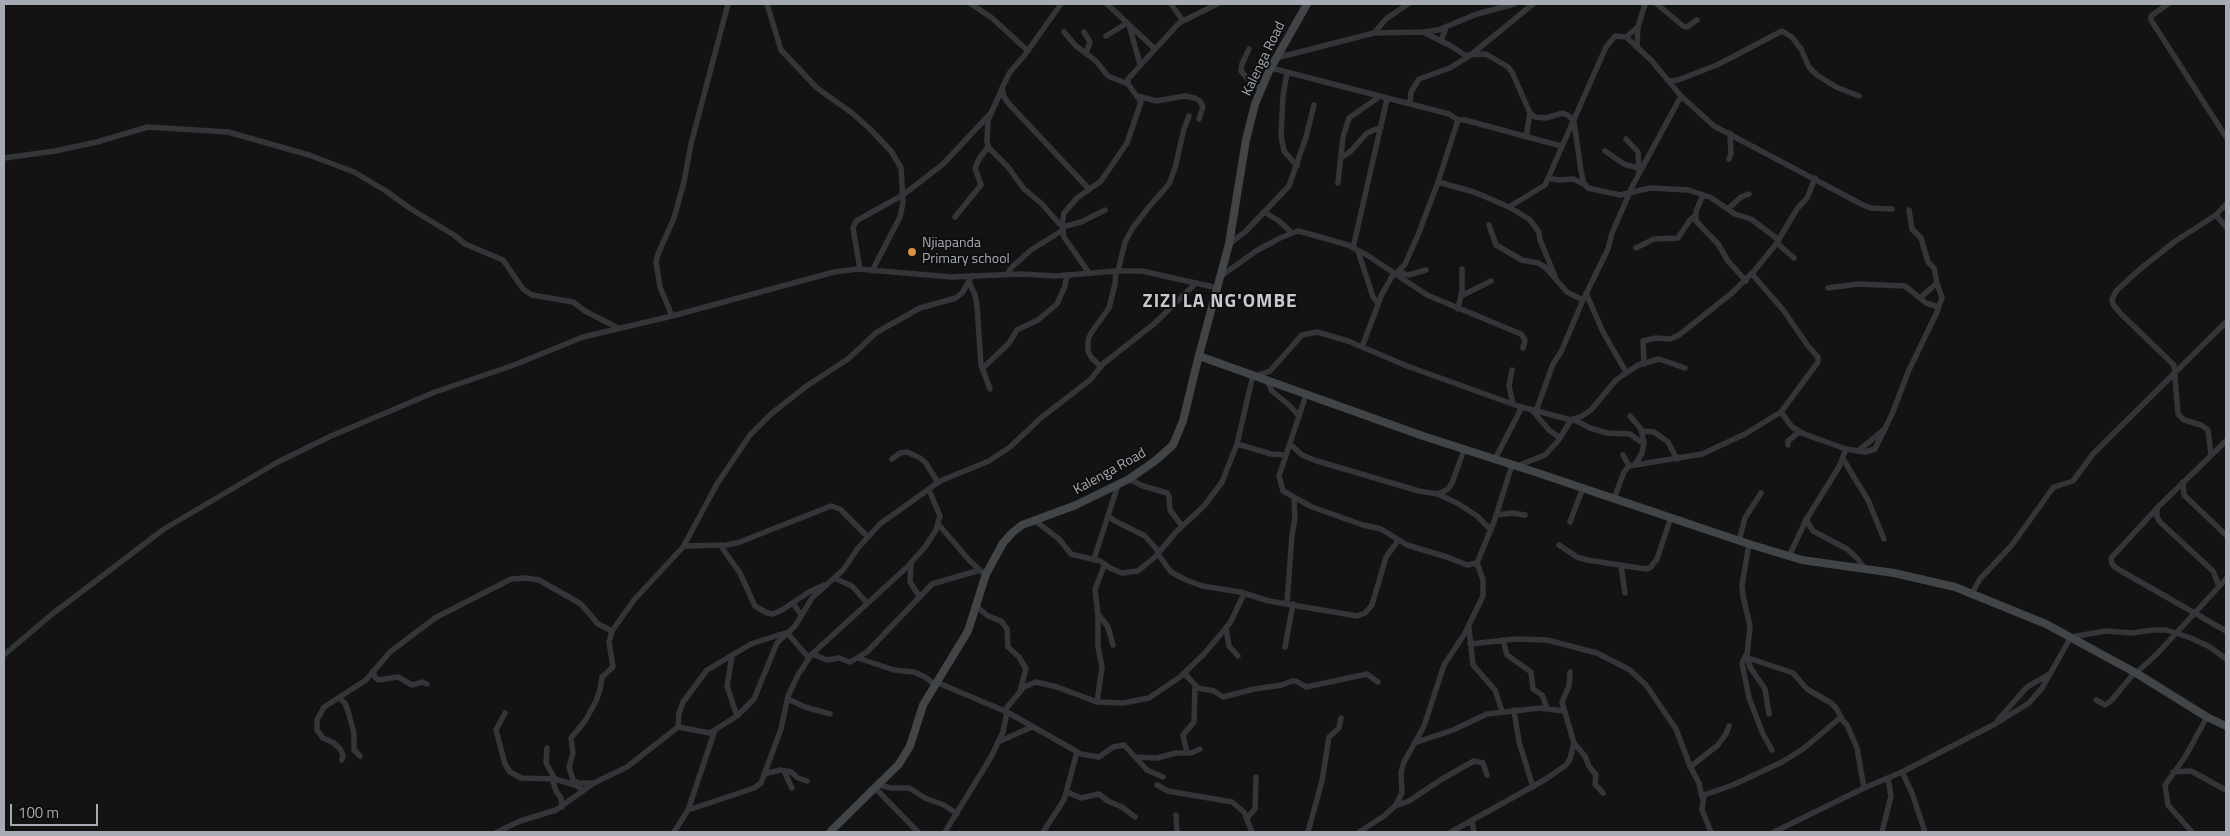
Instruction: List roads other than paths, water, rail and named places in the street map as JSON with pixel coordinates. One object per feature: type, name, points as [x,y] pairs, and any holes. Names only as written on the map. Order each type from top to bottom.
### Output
[{"type":"street","points":[[672,316],[660,287],[656,262],[674,218],[684,182],[691,144],[728,4]]},
{"type":"street","points":[[767,4],[780,47],[788,58],[817,88],[865,125],[898,160],[903,178],[900,217],[872,272]]},
{"type":"street","points":[[971,4],[992,18],[1028,51]]},
{"type":"street","points":[[1061,4],[1028,51],[1010,72],[990,114],[986,129],[988,147],[991,152],[1008,167],[1024,190],[1041,203],[1063,228]]},
{"type":"street","points":[[1107,4],[1155,49]]},
{"type":"street","points":[[1171,4],[1183,21]]},
{"type":"street","points":[[1128,84],[1130,74],[1174,27],[1217,4]]},
{"type":"street","name":"Kalenga Road","points":[[832,832],[892,772],[910,746],[923,705],[968,631],[976,606],[983,572],[1003,543],[1022,525],[1076,505],[1118,485],[1155,461],[1173,444],[1183,422],[1198,356],[1229,244],[1246,140],[1253,110],[1276,58],[1307,4]]},
{"type":"street","points":[[1374,33],[1386,19],[1408,4]]},
{"type":"street","points":[[1276,58],[1374,33],[1423,32],[1446,27],[1477,14],[1514,4]]},
{"type":"street","points":[[1410,104],[1411,92],[1419,79],[1450,68],[1470,55],[1533,4]]},
{"type":"street","points":[[1637,46],[1638,27],[1645,4]]},
{"type":"street","points":[[1657,4],[1682,26],[1688,26],[1697,20]]},
{"type":"street","points":[[2168,4],[2151,16],[2151,20],[2226,137]]},
{"type":"street","points":[[1106,36],[1128,24]]},
{"type":"street","points":[[1128,24],[1140,64]]},
{"type":"street","points":[[1441,41],[1446,27]]},
{"type":"street","points":[[1626,37],[1638,27]]},
{"type":"street","points":[[1669,81],[1678,80],[1717,65],[1782,31],[1792,36],[1801,49],[1809,67],[1817,75],[1836,87],[1859,96]]},
{"type":"street","points":[[1064,32],[1076,46],[1096,61],[1108,76],[1128,84],[1141,102],[1128,143],[1101,181],[1069,206],[1064,213],[1064,236],[1088,273]]},
{"type":"street","points":[[1084,32],[1090,44],[1086,53]]},
{"type":"street","points":[[1423,32],[1470,55],[1486,54],[1508,67],[1530,113],[1535,117],[1546,118],[1563,113],[1574,122],[1580,171],[1586,185]]},
{"type":"street","points":[[1509,207],[1542,188],[1549,178],[1561,146],[1574,122],[1577,110],[1606,47],[1615,36],[1626,37],[1637,46],[1681,96],[1714,126],[1868,207],[1892,209]]},
{"type":"street","points":[[1249,49],[1241,71],[1252,84],[1262,88]]},
{"type":"street","points":[[1271,68],[1449,114],[1458,120],[1466,120],[1561,146]]},
{"type":"street","points":[[1287,73],[1283,96],[1281,136],[1284,152],[1297,166]]},
{"type":"street","points":[[1002,88],[1004,97],[1010,105],[1089,190]]},
{"type":"street","points":[[1138,96],[1156,101],[1185,96],[1195,98],[1200,101],[1203,107],[1199,119]]},
{"type":"street","points":[[1534,410],[1553,364],[1564,345],[1586,293],[1608,249],[1612,234],[1638,171],[1681,96]]},
{"type":"street","points":[[1338,183],[1343,137],[1349,118],[1379,97]]},
{"type":"street","points":[[1378,303],[1373,297],[1356,250],[1387,99]]},
{"type":"street","points":[[1229,244],[1289,186],[1297,166],[1314,105]]},
{"type":"street","points":[[1526,137],[1530,113]]},
{"type":"street","points":[[860,269],[852,228],[856,221],[903,195],[943,164],[990,114]]},
{"type":"street","points":[[1101,367],[1088,351],[1088,340],[1109,308],[1125,242],[1132,229],[1169,184],[1189,116]]},
{"type":"street","points":[[1362,347],[1378,303],[1410,254],[1438,182],[1458,120]]},
{"type":"street","points":[[4,158],[55,151],[98,142],[148,127],[228,132],[302,153],[354,172],[454,235],[465,244],[503,260],[523,289],[532,295],[573,302],[585,311],[618,328]]},
{"type":"street","points":[[1341,158],[1351,151],[1367,133],[1381,127]]},
{"type":"street","points":[[1729,159],[1731,154],[1730,133]]},
{"type":"street","points":[[1626,139],[1638,152],[1638,171]]},
{"type":"street","points":[[955,217],[981,185],[975,168],[979,158],[988,147]]},
{"type":"street","points":[[1605,151],[1638,171]]},
{"type":"street","points":[[1549,178],[1558,180],[1572,179],[1609,193],[1620,195],[1650,188],[1677,188],[1703,195],[1735,214],[1751,219],[1778,241],[1794,258]]},
{"type":"street","points":[[1644,364],[1643,341],[1656,338],[1670,339],[1679,336],[1746,281],[1778,241],[1797,209],[1807,198],[1815,178]]},
{"type":"street","points":[[1438,182],[1474,192],[1526,216],[1539,232],[1540,240],[1556,280]]},
{"type":"street","points":[[1728,209],[1741,197],[1750,194]]},
{"type":"street","points":[[1703,195],[1695,216],[1696,221],[1718,244],[1728,261],[1746,281]]},
{"type":"street","points":[[2211,455],[2208,430],[2201,424],[2184,420],[2178,414],[2174,365],[2120,313],[2113,304],[2113,295],[2174,242],[2216,215],[2226,204]]},
{"type":"street","points":[[1007,274],[1031,250],[1063,228],[1081,222],[1105,210]]},
{"type":"street","points":[[1781,412],[1799,432],[1846,449],[1870,452],[1875,449],[1942,298],[1934,268],[1928,262],[1921,238],[1912,229],[1909,210]]},
{"type":"street","points":[[1264,212],[1279,220],[1292,232]]},
{"type":"street","points":[[2216,215],[2226,227]]},
{"type":"street","points":[[1636,248],[1654,239],[1678,238],[1690,220],[1695,216]]},
{"type":"street","points":[[1488,225],[1496,245],[1522,260],[1538,263],[1549,271],[1567,292],[1583,300]]},
{"type":"street","points":[[1221,276],[1256,251],[1292,232],[1306,233],[1356,250],[1396,273],[1427,295],[1521,334],[1525,340],[1523,348]]},
{"type":"street","points":[[4,655],[51,615],[164,529],[276,463],[331,436],[435,392],[583,337],[672,316],[834,272],[860,269],[872,272],[951,277],[1007,274],[1067,275],[1142,271],[1218,288]]},
{"type":"street","points":[[1458,309],[1461,296],[1462,269]]},
{"type":"street","points":[[1396,273],[1408,274],[1426,270]]},
{"type":"street","points":[[1632,466],[1702,454],[1727,443],[1781,412],[1818,362],[1818,357],[1808,346],[1784,311],[1752,274]]},
{"type":"street","points":[[982,369],[1009,343],[1017,330],[1038,320],[1057,304],[1065,286],[1067,275]]},
{"type":"street","points":[[594,783],[578,783],[573,780],[569,767],[573,753],[571,738],[585,721],[596,700],[602,677],[613,667],[609,642],[612,631],[634,600],[684,546],[707,506],[717,484],[750,435],[763,420],[808,385],[848,358],[877,332],[920,308],[956,298],[962,293],[972,276]]},
{"type":"street","points":[[1461,296],[1491,281]]},
{"type":"street","points":[[969,282],[975,295],[977,306],[982,369],[990,389]]},
{"type":"street","points":[[678,727],[707,733],[737,716],[754,699],[777,643],[789,633],[812,598],[847,565],[880,524],[938,483],[990,461],[1010,447],[1042,417],[1090,380],[1101,367],[1155,323],[1196,283]]},
{"type":"street","points":[[1920,298],[1937,283]]},
{"type":"street","points":[[1828,288],[1858,284],[1905,286],[1912,289],[1920,298],[1938,308]]},
{"type":"street","points":[[1586,293],[1603,332],[1626,372]]},
{"type":"street","points":[[1972,593],[1980,579],[2012,545],[2054,487],[2073,481],[2093,454],[2226,322]]},
{"type":"street","points":[[1255,375],[1270,371],[1302,335],[1310,332],[1328,334],[1407,366],[1513,404],[1572,419],[1590,428],[1607,433],[1630,434],[1644,444]]},
{"type":"street","points":[[1198,356],[1464,450],[1671,517],[1738,541],[1789,556],[1928,580],[1972,593],[2046,624],[2071,637],[2135,672],[2207,717],[2226,726]]},
{"type":"street","points":[[1514,465],[1542,457],[1560,438],[1572,419],[1591,410],[1616,380],[1626,372],[1660,359],[1684,368]]},
{"type":"street","points":[[1512,370],[1509,386],[1513,404]]},
{"type":"street","points":[[1034,520],[1059,539],[1071,554],[1094,559],[1117,572],[1129,573],[1138,571],[1215,494],[1228,470],[1237,444],[1255,375]]},
{"type":"street","points":[[1267,380],[1272,391],[1299,416]]},
{"type":"street","points":[[1306,395],[1279,476],[1283,491],[1326,512],[1380,529],[1398,541],[1447,556],[1467,565],[1477,563]]},
{"type":"street","points":[[1495,459],[1522,407]]},
{"type":"street","points":[[1534,410],[1549,430],[1560,438]]},
{"type":"street","points":[[1614,499],[1624,472],[1632,466],[1642,453],[1644,444],[1641,431],[1630,416]]},
{"type":"street","points":[[1858,451],[1885,429]]},
{"type":"street","points":[[1641,431],[1654,432],[1668,442],[1677,459]]},
{"type":"street","points":[[1788,445],[1788,441],[1799,432]]},
{"type":"street","points":[[2226,441],[2182,482],[2112,555],[2112,564],[2134,579],[2226,631]]},
{"type":"street","points":[[1237,444],[1271,454],[1286,455]]},
{"type":"street","points":[[1290,444],[1302,455],[1318,462],[1419,491],[1438,494],[1477,516],[1491,530]]},
{"type":"street","points":[[2220,446],[2226,452]]},
{"type":"street","points":[[1789,556],[1806,519],[1843,459],[1846,449]]},
{"type":"street","points":[[1438,494],[1448,489],[1452,483],[1464,450]]},
{"type":"street","points":[[892,459],[900,453],[907,452],[920,458],[926,463],[938,483]]},
{"type":"street","points":[[1623,455],[1632,466]]},
{"type":"street","points":[[1843,459],[1868,500],[1884,539]]},
{"type":"street","points":[[1359,832],[1375,823],[1394,806],[1402,794],[1404,762],[1426,720],[1444,665],[1479,605],[1484,590],[1477,563],[1514,465]]},
{"type":"street","points":[[1128,479],[1143,486],[1167,493],[1170,496],[1170,510],[1182,526]]},
{"type":"street","points":[[2182,482],[2184,495],[2226,535]]},
{"type":"street","points":[[1094,559],[1118,485]]},
{"type":"street","points":[[1570,522],[1583,488]]},
{"type":"street","points":[[688,810],[754,788],[761,783],[781,729],[788,699],[798,675],[811,656],[911,563],[925,547],[939,525],[940,516],[928,490]]},
{"type":"street","points":[[1738,541],[1745,518],[1761,494]]},
{"type":"street","points":[[1285,647],[1290,603],[1292,535],[1295,518],[1294,498]]},
{"type":"street","points":[[684,546],[720,545],[740,542],[831,506],[840,509],[868,537]]},
{"type":"street","points":[[2157,508],[2157,517],[2160,522],[2213,571],[2219,586]]},
{"type":"street","points":[[1496,515],[1512,513],[1524,516]]},
{"type":"street","points":[[1108,515],[1113,520],[1145,536],[1171,572],[1184,579],[1202,586],[1269,601],[1290,603],[1351,615],[1362,614],[1372,605],[1386,557],[1398,541]]},
{"type":"street","points":[[1559,545],[1577,557],[1641,569],[1650,568],[1657,559],[1671,517]]},
{"type":"street","points":[[1806,519],[1809,526],[1818,534],[1854,554],[1865,569]]},
{"type":"street","points":[[789,633],[811,656],[823,659],[839,658],[847,662],[858,658],[873,646],[932,584],[983,572],[939,525]]},
{"type":"street","points":[[1749,544],[1742,585],[1750,626],[1748,656],[1752,670],[1765,689],[1769,714]]},
{"type":"street","points":[[720,545],[740,574],[755,606],[767,613],[773,614],[818,586],[826,585]]},
{"type":"street","points":[[911,563],[910,582],[919,596]]},
{"type":"street","points":[[1097,702],[1102,676],[1098,647],[1098,614],[1095,589],[1105,564]]},
{"type":"street","points":[[1622,566],[1625,592]]},
{"type":"street","points":[[342,760],[343,755],[340,749],[319,735],[317,726],[320,712],[366,680],[390,652],[435,618],[511,579],[526,578],[539,580],[581,604],[598,624],[612,631]]},
{"type":"street","points":[[834,578],[852,586],[867,604]]},
{"type":"street","points":[[2096,700],[2102,704],[2107,704],[2135,672],[2157,654],[2226,579]]},
{"type":"street","points":[[1020,691],[1031,683],[1044,683],[1097,702],[1123,702],[1149,698],[1184,674],[1226,628],[1236,613],[1244,594]]},
{"type":"street","points":[[793,603],[801,615]]},
{"type":"street","points":[[945,832],[1003,732],[1006,712],[1020,691],[1026,669],[1019,657],[1008,647],[1007,629],[1001,621],[988,616],[976,606]]},
{"type":"street","points":[[1098,614],[1111,634],[1113,645]]},
{"type":"street","points":[[1468,626],[1474,667],[1495,690],[1502,711]]},
{"type":"street","points":[[1226,628],[1229,646],[1238,656]]},
{"type":"street","points":[[2071,637],[2106,631],[2132,634],[2158,630],[2176,632],[2210,647],[2226,659]]},
{"type":"street","points":[[497,832],[512,824],[552,812],[562,807],[594,783],[627,767],[678,727],[679,713],[694,685],[707,670],[751,644],[789,633]]},
{"type":"street","points":[[1774,832],[1790,829],[1864,788],[1902,772],[1995,724],[2029,703],[2037,696],[2071,637]]},
{"type":"street","points":[[1470,644],[1535,638],[1558,642],[1597,654],[1630,670],[1646,685],[1676,729],[1690,767],[1699,783],[1703,816],[1711,832]]},
{"type":"street","points":[[1503,640],[1507,655],[1531,672],[1533,690],[1542,695],[1547,708]]},
{"type":"street","points":[[732,656],[727,686],[737,716]]},
{"type":"street","points":[[1748,656],[1793,673],[1807,690],[1836,708],[1858,748],[1864,788]]},
{"type":"street","points":[[1748,656],[1742,664],[1749,698],[1762,734],[1772,750]]},
{"type":"street","points":[[858,658],[894,670],[914,672],[935,683],[1006,712],[1078,752],[1091,757],[1099,757],[1113,747],[1124,746],[1147,770],[1163,776]]},
{"type":"street","points":[[374,672],[378,680],[398,676],[412,685],[422,682],[427,684]]},
{"type":"street","points":[[1570,672],[1570,686],[1562,702],[1564,711],[1574,743],[1585,756],[1588,766],[1596,775],[1596,784],[1603,793]]},
{"type":"street","points":[[1184,674],[1194,685],[1203,690],[1214,691],[1223,697],[1254,689],[1282,685],[1292,681],[1296,681],[1306,687],[1368,674],[1378,682]]},
{"type":"street","points":[[1995,724],[2027,686],[2050,674]]},
{"type":"street","points":[[1188,753],[1183,736],[1194,722],[1194,685]]},
{"type":"street","points":[[339,698],[344,703],[348,712],[354,733],[354,750],[360,756]]},
{"type":"street","points":[[788,699],[805,707],[830,714]]},
{"type":"street","points":[[1414,743],[1453,730],[1487,714],[1547,708],[1564,711]]},
{"type":"street","points":[[1514,710],[1519,742],[1532,787]]},
{"type":"street","points":[[505,713],[496,730],[507,769],[517,777],[553,778],[575,785],[583,790]]},
{"type":"street","points":[[2192,832],[2168,805],[2165,785],[2207,717]]},
{"type":"street","points":[[1308,832],[1322,781],[1329,738],[1338,728],[1341,718]]},
{"type":"street","points":[[1702,797],[1708,792],[1733,785],[1782,762],[1803,749],[1837,719],[1842,719]]},
{"type":"street","points":[[1690,767],[1718,745],[1729,726]]},
{"type":"street","points":[[998,742],[1032,727]]},
{"type":"street","points":[[674,832],[688,810],[715,730]]},
{"type":"street","points":[[1451,832],[1532,787],[1566,765],[1570,759],[1574,743]]},
{"type":"street","points":[[547,748],[546,763],[553,778],[556,791],[561,798],[562,807]]},
{"type":"street","points":[[1135,757],[1157,758],[1200,749]]},
{"type":"street","points":[[1044,832],[1058,811],[1067,792],[1078,752]]},
{"type":"street","points":[[1394,806],[1409,801],[1474,761],[1483,763],[1487,775]]},
{"type":"street","points":[[764,774],[775,770],[784,770],[807,781]]},
{"type":"street","points":[[784,770],[792,788]]},
{"type":"street","points":[[2173,772],[2192,771],[2226,790]]},
{"type":"street","points":[[1902,772],[1912,793],[1925,832]]},
{"type":"street","points":[[1247,818],[1255,809],[1256,776]]},
{"type":"street","points":[[1882,832],[1891,796],[1888,778]]},
{"type":"street","points":[[1157,784],[1168,791],[1232,802],[1240,807],[1247,818],[1252,832]]},
{"type":"street","points":[[877,786],[909,788],[925,798],[944,805],[957,814]]},
{"type":"street","points":[[877,786],[918,832]]},
{"type":"street","points":[[1067,792],[1081,798],[1099,794],[1135,816]]},
{"type":"street","points":[[1176,816],[1177,832]]},
{"type":"street","points":[[1472,821],[1474,832]]},
{"type":"place","name":"Njiapanda Primary school","points":[[912,252]]},
{"type":"district","name":"ZIZI LA NG'OMBE","points":[[1220,302]]}]
